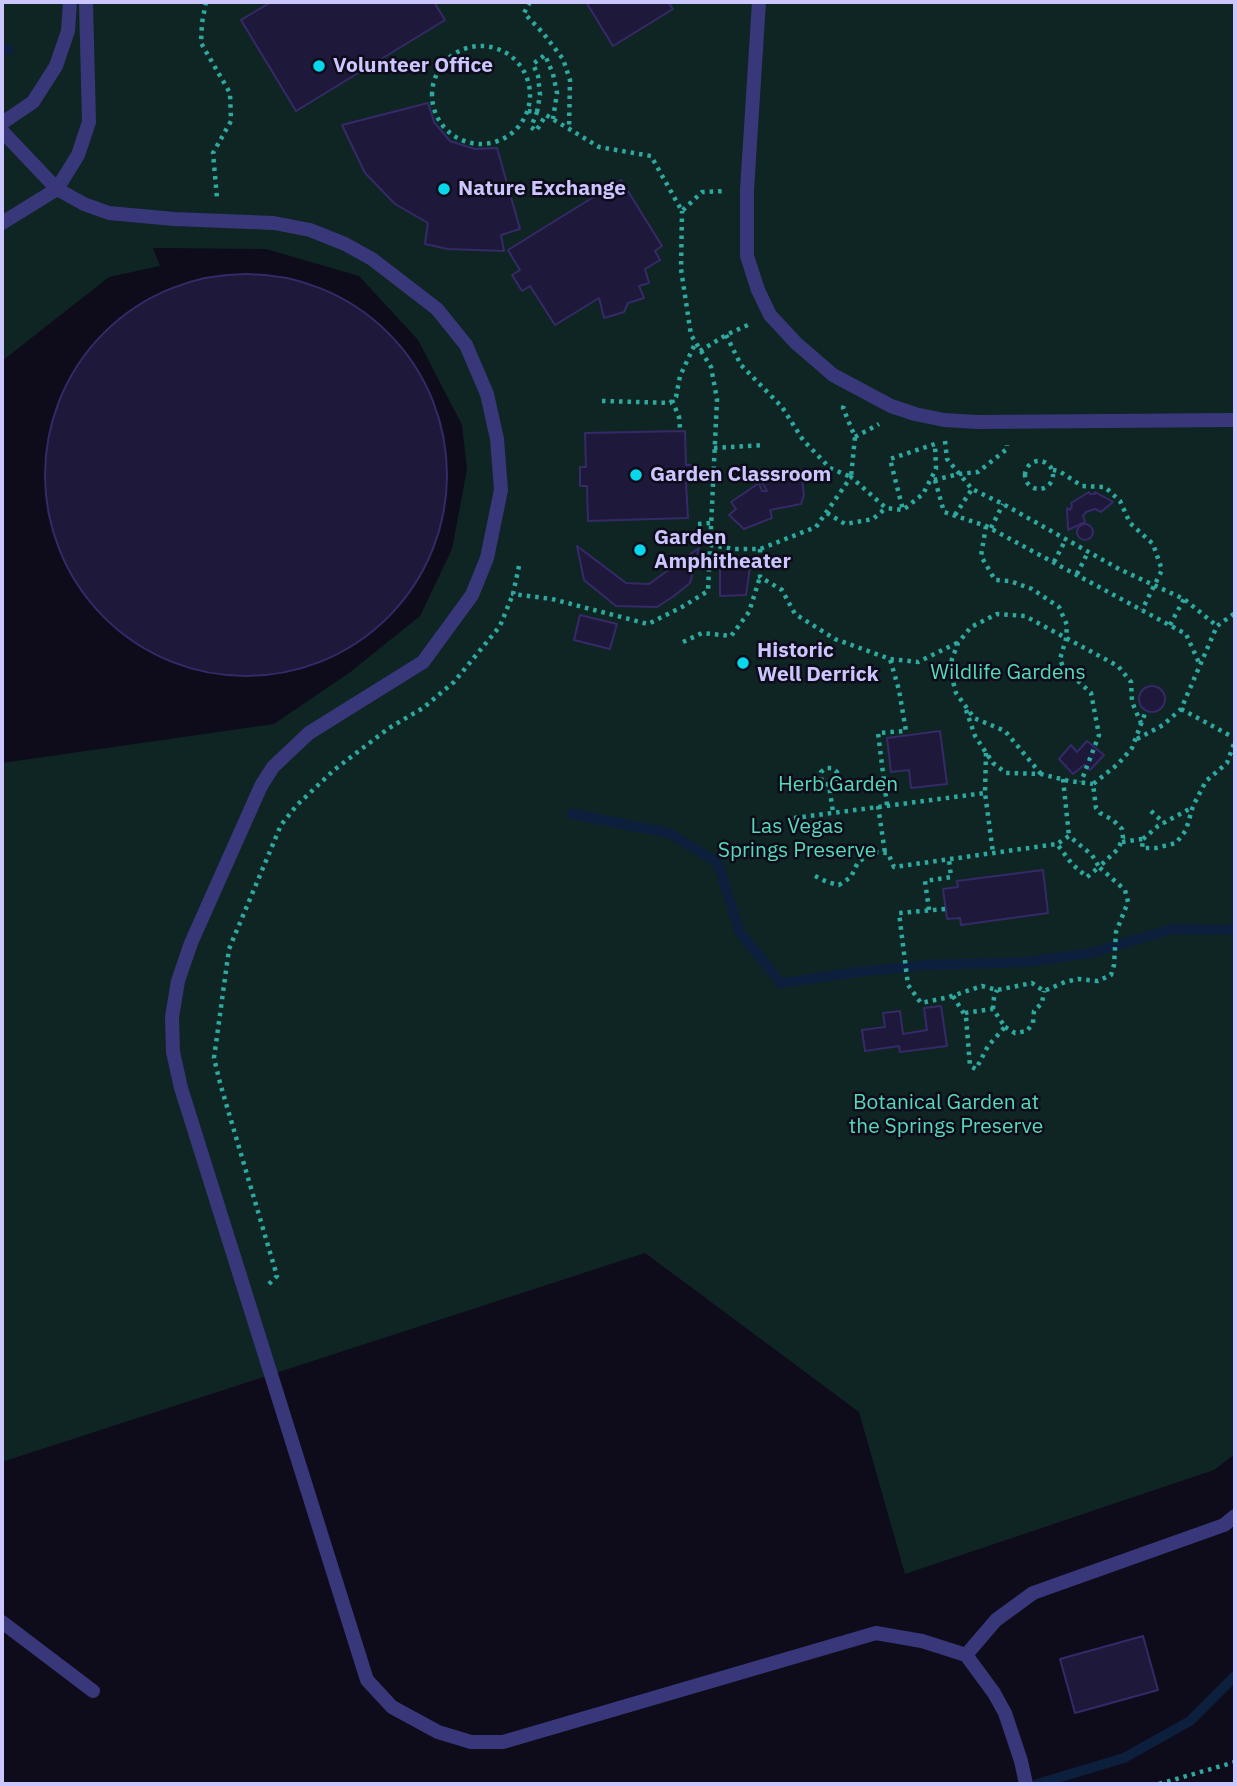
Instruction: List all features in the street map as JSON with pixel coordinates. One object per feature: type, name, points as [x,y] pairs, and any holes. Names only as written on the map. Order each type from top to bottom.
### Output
[{"type":"lane","points":[[2,123],[33,102],[56,66],[68,31],[70,2]]},
{"type":"lane","points":[[2,223],[57,190],[78,155],[89,122],[86,2]]},
{"type":"lane","points":[[759,2],[747,190],[747,256],[758,290],[770,315],[805,351],[833,375],[891,406],[944,420],[1235,420]]},
{"type":"lane","points":[[2,131],[57,190],[109,213],[274,223],[310,230],[345,244],[372,259],[437,309],[466,345],[487,394],[497,439],[501,478],[487,558],[472,595],[423,662],[309,733],[273,767],[261,786],[191,943],[178,981],[172,1017],[173,1052],[181,1088],[367,1679],[392,1707],[438,1732],[471,1742],[503,1742],[876,1633],[922,1641],[966,1655],[1005,1713],[1025,1778]]},
{"type":"lane","points":[[966,1655],[996,1620],[1033,1593],[1224,1525],[1235,1516]]},
{"type":"lane","points":[[2,1622],[93,1692]]},
{"type":"path","points":[[206,2],[201,43],[230,93],[230,121],[213,153],[219,220]]},
{"type":"path","points":[[530,2],[524,13],[563,59],[570,80],[569,128]]},
{"type":"path","points":[[482,46],[501,50],[525,71],[530,87],[528,111],[518,128],[503,139],[485,144],[467,142],[450,133],[438,119],[432,102],[434,79],[442,65],[463,49],[482,46]]},
{"type":"path","points":[[513,594],[552,599],[648,624],[708,590],[717,399],[710,367],[691,335],[681,269],[682,211],[650,156],[599,147],[546,115],[536,131],[531,127],[540,95],[538,76],[533,64],[545,55],[557,93],[553,119]]},
{"type":"path","points":[[528,111],[537,112]]},
{"type":"path","points":[[682,211],[702,192],[734,190]]},
{"type":"path","points":[[700,351],[726,335],[770,315]]},
{"type":"path","points":[[726,335],[741,365],[782,407],[803,440],[830,468],[851,477],[886,508],[903,510],[923,494],[936,469],[935,444],[890,459],[903,510]]},
{"type":"path","points":[[602,401],[670,403],[676,397],[680,376],[696,343]]},
{"type":"path","points":[[710,545],[760,549],[816,527],[851,477],[855,437],[842,408],[853,386]]},
{"type":"path","points":[[673,400],[680,428]]},
{"type":"path","points":[[944,420],[947,459],[972,489],[1118,569],[1184,599],[1217,626]]},
{"type":"path","points":[[932,480],[978,472],[1007,449],[1012,421]]},
{"type":"path","points":[[715,448],[763,445]]},
{"type":"path","points":[[1053,470],[1051,484],[1044,489],[1034,488],[1026,482],[1027,468],[1033,462],[1042,461],[1082,486],[1105,486],[1121,500],[1130,523],[1153,544],[1162,570],[1142,610]]},
{"type":"path","points":[[932,480],[944,512],[988,527],[1186,634],[1200,665]]},
{"type":"path","points":[[955,515],[972,489]]},
{"type":"path","points":[[1003,504],[988,527],[981,556],[995,580],[1010,581],[1031,589],[1059,607],[1067,625],[1060,659],[1063,667],[1091,693],[1099,735],[1081,782]]},
{"type":"path","points":[[827,513],[845,524],[873,519],[886,508]]},
{"type":"path","points":[[698,524],[711,523]]},
{"type":"path","points":[[1054,562],[1066,539]]},
{"type":"path","points":[[683,642],[702,633],[731,636],[749,612],[760,577],[760,549]]},
{"type":"path","points":[[1077,574],[1088,552]]},
{"type":"path","points":[[269,1284],[277,1276],[214,1058],[229,949],[281,825],[334,769],[423,708],[454,682],[500,626],[513,594],[519,566]]},
{"type":"path","points":[[760,577],[782,590],[795,614],[835,639],[890,659],[918,662],[958,643]]},
{"type":"path","points":[[1170,625],[1184,599]]},
{"type":"path","points":[[1041,774],[1004,731],[974,718],[956,693],[950,670],[952,659],[958,643],[971,627],[997,614],[1025,616],[1118,666],[1131,682],[1132,702],[1141,723]]},
{"type":"path","points":[[1136,739],[1163,725],[1181,709],[1217,626],[1235,614]]},
{"type":"path","points":[[887,805],[877,733],[906,731],[890,659]]},
{"type":"path","points":[[965,706],[975,736],[993,764],[1006,773],[1041,774],[1093,783],[1118,764],[1132,748],[1146,710]]},
{"type":"path","points":[[1143,839],[1142,848],[1176,843],[1186,830],[1193,806],[1206,781],[1227,762],[1235,739],[1181,709]]},
{"type":"path","points":[[986,752],[985,793],[993,853]]},
{"type":"path","points":[[1044,991],[1065,982],[1078,979],[1098,981],[1111,975],[1116,932],[1128,901],[1125,890],[1069,836],[1063,779]]},
{"type":"path","points":[[1057,844],[1072,864],[1087,877],[1118,849],[1124,838],[1122,829],[1096,808],[1093,783]]},
{"type":"path","points":[[829,785],[833,812]]},
{"type":"path","points":[[794,818],[985,793]]},
{"type":"path","points":[[878,806],[885,853]]},
{"type":"path","points":[[1121,842],[1143,839],[1193,806]]},
{"type":"path","points":[[1151,811],[1164,823]]},
{"type":"path","points":[[815,876],[839,885],[851,877],[858,862],[874,852],[888,853],[894,867],[1057,844],[1069,836]]},
{"type":"path","points":[[929,910],[925,881],[951,877],[949,859]]},
{"type":"path","points":[[945,909],[899,913],[908,985],[922,1003],[982,986],[997,990],[1032,983],[1044,991]]},
{"type":"path","points":[[997,990],[993,1009],[1004,1027],[1016,1032],[1027,1031],[1033,1023],[1034,1011],[1042,1003],[1044,991]]},
{"type":"path","points":[[953,996],[966,1017],[970,1066],[976,1069],[988,1046],[1004,1027]]},
{"type":"path","points":[[964,1013],[993,1009]]},
{"type":"path","points":[[1159,1784],[1235,1762]]},
{"type":"green space","name":"Las Vegas Springs Preserve","points":[[2,2],[1235,2],[1235,1454],[1214,1470],[905,1574],[859,1412],[645,1253],[2,1462],[2,763],[274,724],[349,673],[420,616],[452,549],[467,469],[462,425],[418,340],[359,276],[266,249],[153,248],[160,266],[109,277],[2,361]]},
{"type":"building","name":"Volunteer Office","points":[[271,2],[434,2],[445,20],[296,111],[241,20]]},
{"type":"building","points":[[586,2],[668,2],[673,9],[613,46]]},
{"type":"building","name":"Nature Exchange","points":[[428,103],[434,122],[450,141],[475,149],[497,148],[520,229],[501,235],[504,251],[448,249],[425,244],[428,223],[395,204],[365,173],[342,125]]},
{"type":"building","points":[[621,180],[662,246],[655,251],[660,260],[645,269],[649,283],[639,286],[644,298],[628,303],[624,312],[604,318],[599,298],[555,325],[530,286],[522,291],[512,275],[520,270],[508,250]]},
{"type":"building","points":[[246,274],[285,278],[323,289],[358,308],[388,333],[413,363],[432,398],[443,436],[447,475],[443,514],[432,552],[413,587],[388,617],[358,642],[323,661],[285,672],[246,676],[207,672],[169,661],[134,642],[104,617],[79,587],[60,552],[49,514],[45,475],[49,436],[60,398],[79,363],[104,333],[134,308],[169,289],[207,278]]},
{"type":"building","name":"Garden Classroom","points":[[685,431],[686,465],[692,465],[692,482],[686,482],[688,518],[588,521],[587,486],[580,486],[580,467],[586,467],[585,433]]},
{"type":"building","points":[[801,472],[804,495],[801,504],[770,510],[772,518],[744,529],[729,515],[736,509],[731,502],[759,483],[762,491],[767,491],[761,480]]},
{"type":"building","points":[[1089,492],[1095,492],[1113,502],[1101,512],[1095,509],[1086,512],[1083,516],[1085,522],[1068,530],[1067,508],[1070,510],[1071,503]]},
{"type":"building","points":[[1085,524],[1091,526],[1091,538],[1085,540],[1079,538],[1077,532],[1079,526]]},
{"type":"building","points":[[577,546],[626,583],[649,584],[699,548],[690,583],[657,607],[616,606],[584,580]]},
{"type":"building","points":[[750,567],[746,595],[720,596],[720,569]]},
{"type":"building","points":[[580,615],[617,624],[610,649],[574,640]]},
{"type":"building","points":[[1152,686],[1162,689],[1165,699],[1162,709],[1152,712],[1142,709],[1139,699],[1142,689]]},
{"type":"building","points":[[940,731],[947,784],[911,788],[909,770],[891,772],[887,738]]},
{"type":"building","points":[[1087,741],[1104,755],[1090,770],[1084,765],[1073,774],[1059,759],[1071,745],[1077,752]]},
{"type":"building","points":[[1043,870],[1048,913],[961,925],[960,918],[947,919],[943,889],[958,887],[957,881]]},
{"type":"building","points":[[941,1006],[947,1046],[900,1052],[899,1046],[865,1051],[862,1030],[885,1027],[883,1013],[900,1011],[903,1034],[927,1030],[924,1008]]},
{"type":"building","points":[[1143,1636],[1158,1690],[1075,1713],[1060,1659]]},
{"type":"waterway","points":[[2,49],[9,50]]},
{"type":"waterway","points":[[572,814],[669,833],[718,863],[739,931],[781,983],[927,965],[1027,962],[1091,953],[1172,929],[1235,930]]},
{"type":"waterway","points":[[1037,1784],[1124,1758],[1190,1721],[1235,1676]]},
{"type":"place","name":"Volunteer Office","points":[[319,66]]},
{"type":"place","name":"Nature Exchange","points":[[444,189]]},
{"type":"place","name":"Garden Classroom","points":[[636,475]]},
{"type":"place","name":"Garden Amphitheater","points":[[640,550]]},
{"type":"place","name":"Historic Well Derrick","points":[[743,663]]},
{"type":"park label","name":"Wildlife Gardens","points":[[1008,673]]},
{"type":"park label","name":"Herb Garden","points":[[838,785]]},
{"type":"park label","name":"Botanical Garden at the Springs Preserve","points":[[946,1115]]}]
